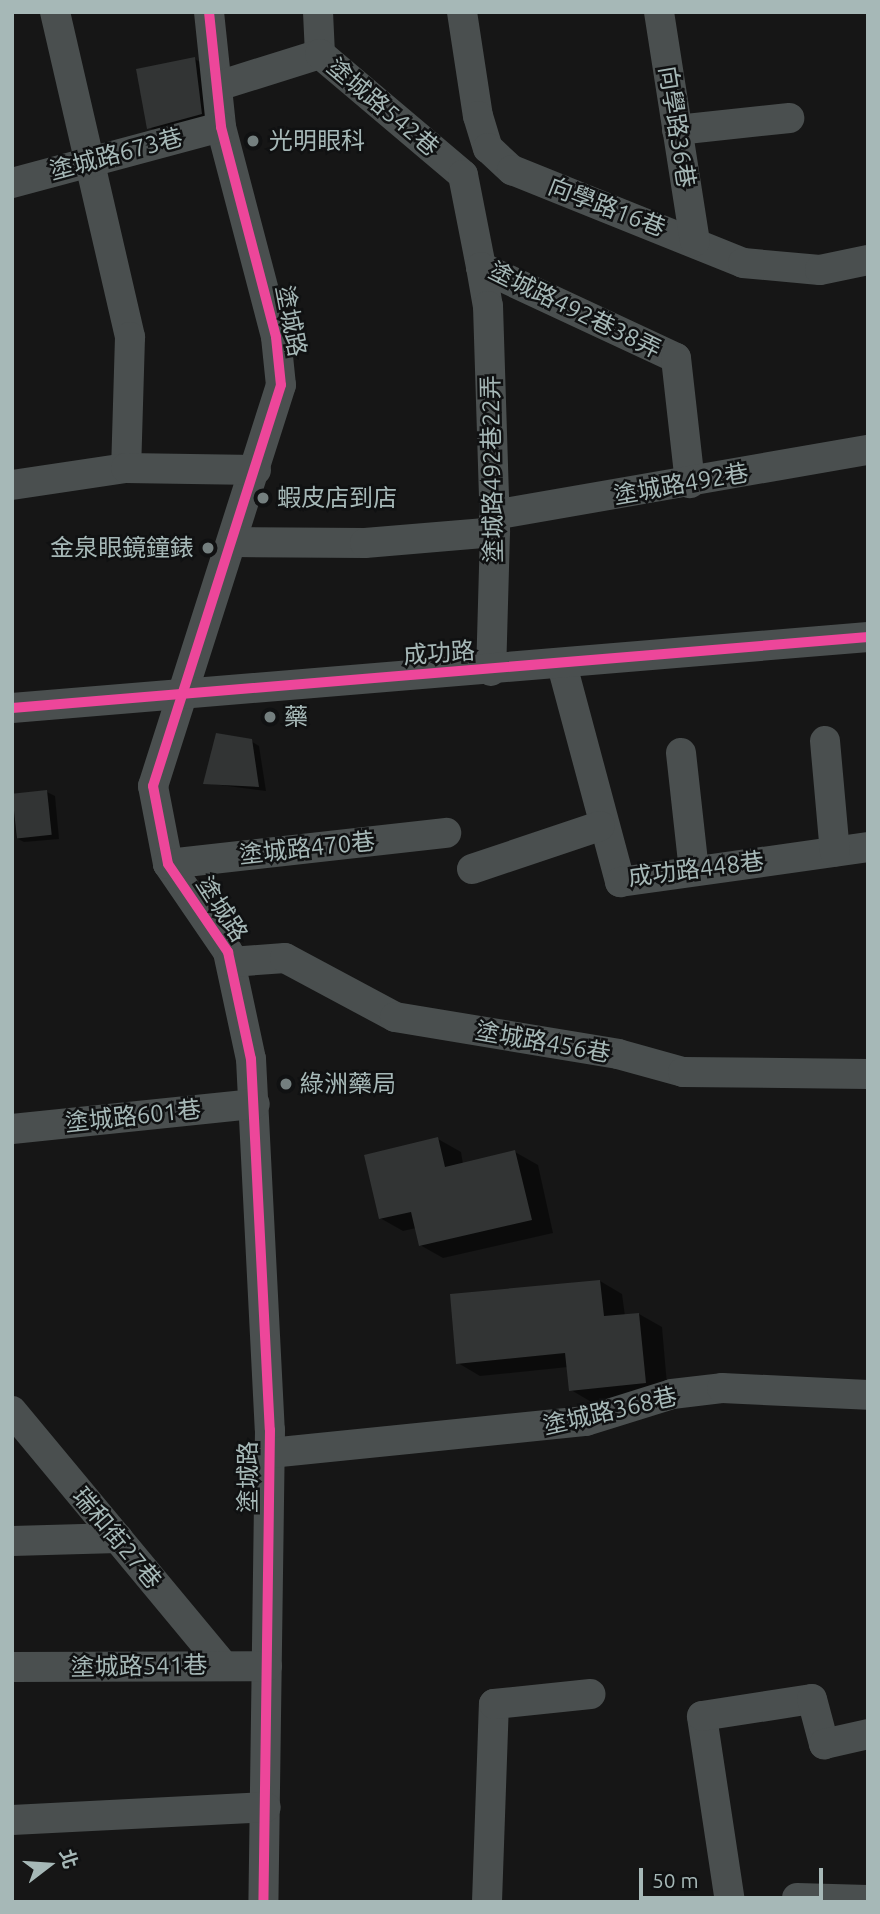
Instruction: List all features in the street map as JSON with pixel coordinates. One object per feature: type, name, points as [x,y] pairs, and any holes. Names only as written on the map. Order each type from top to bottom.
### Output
[{"type":"street","points":[[55,12],[130,337],[126,468]]},
{"type":"street","name":"塗城路","points":[[209,12],[221,127],[276,337],[281,385],[234,542],[155,768],[154,803],[168,864],[231,962],[255,1104],[270,1453],[263,1902]]},
{"type":"street","points":[[318,12],[320,54]]},
{"type":"street","name":"向學路16巷","points":[[462,12],[488,149],[512,170],[743,263],[820,270],[868,260]]},
{"type":"street","name":"向學路36巷","points":[[659,12],[695,242]]},
{"type":"street","name":"塗城路542巷","points":[[218,86],[320,54],[463,175]]},
{"type":"street","points":[[677,130],[789,118]]},
{"type":"street","name":"塗城路673巷","points":[[12,183],[221,127]]},
{"type":"street","name":"塗城路492巷38弄","points":[[463,175],[481,267],[676,358],[690,483]]},
{"type":"street","name":"塗城路492巷22弄","points":[[481,267],[488,306],[495,523],[491,671]]},
{"type":"street","name":"塗城路492巷","points":[[234,542],[365,543],[495,523],[868,450]]},
{"type":"street","points":[[12,485],[126,468],[256,470]]},
{"type":"street","name":"成功路","points":[[12,708],[183,692],[491,671],[868,637]]},
{"type":"street","name":"成功路448巷","points":[[562,665],[600,826],[620,882],[868,847]]},
{"type":"street","points":[[825,741],[835,852]]},
{"type":"street","points":[[681,753],[694,870]]},
{"type":"street","points":[[472,869],[600,826]]},
{"type":"street","name":"塗城路470巷","points":[[168,864],[446,833]]},
{"type":"street","name":"塗城路456巷","points":[[231,962],[285,958],[395,1017],[618,1054],[683,1072],[868,1074]]},
{"type":"street","name":"塗城路601巷","points":[[12,1129],[255,1104]]},
{"type":"street","name":"塗城路368巷","points":[[270,1453],[586,1422],[672,1394],[722,1388],[868,1395]]},
{"type":"street","name":"瑞和街27巷","points":[[12,1410],[223,1665]]},
{"type":"street","points":[[12,1541],[118,1538]]},
{"type":"street","name":"塗城路541巷","points":[[12,1667],[267,1666]]},
{"type":"street","points":[[487,1902],[494,1704],[590,1694]]},
{"type":"street","points":[[730,1902],[702,1716],[812,1699],[824,1744],[868,1734]]},
{"type":"street","points":[[12,1820],[266,1807]]},
{"type":"street","points":[[797,1898],[868,1900]]},
{"type":"building","points":[[195,57],[202,114],[147,129],[136,69]]},
{"type":"building","points":[[216,733],[252,739],[259,787],[203,784]]},
{"type":"building","points":[[47,790],[52,835],[17,838],[12,794]]},
{"type":"building","points":[[438,1137],[445,1167],[515,1150],[532,1220],[419,1246],[411,1212],[379,1219],[364,1155]]},
{"type":"building","points":[[600,1280],[604,1316],[639,1313],[646,1383],[569,1391],[565,1353],[456,1364],[450,1294]]},
{"type":"cycle path","points":[[209,12],[221,127],[276,337],[281,385],[153,786],[168,864],[228,952],[251,1059],[270,1430],[263,1902]]},
{"type":"cycle path","points":[[12,708],[868,637]]},
{"type":"place","name":"光明眼科","points":[[253,141]]},
{"type":"place","name":"蝦皮店到店","points":[[263,498]]},
{"type":"place","name":"金泉眼鏡鐘錶","points":[[208,548]]},
{"type":"place","name":"藥","points":[[270,717]]},
{"type":"place","name":"綠洲藥局","points":[[286,1084]]}]
